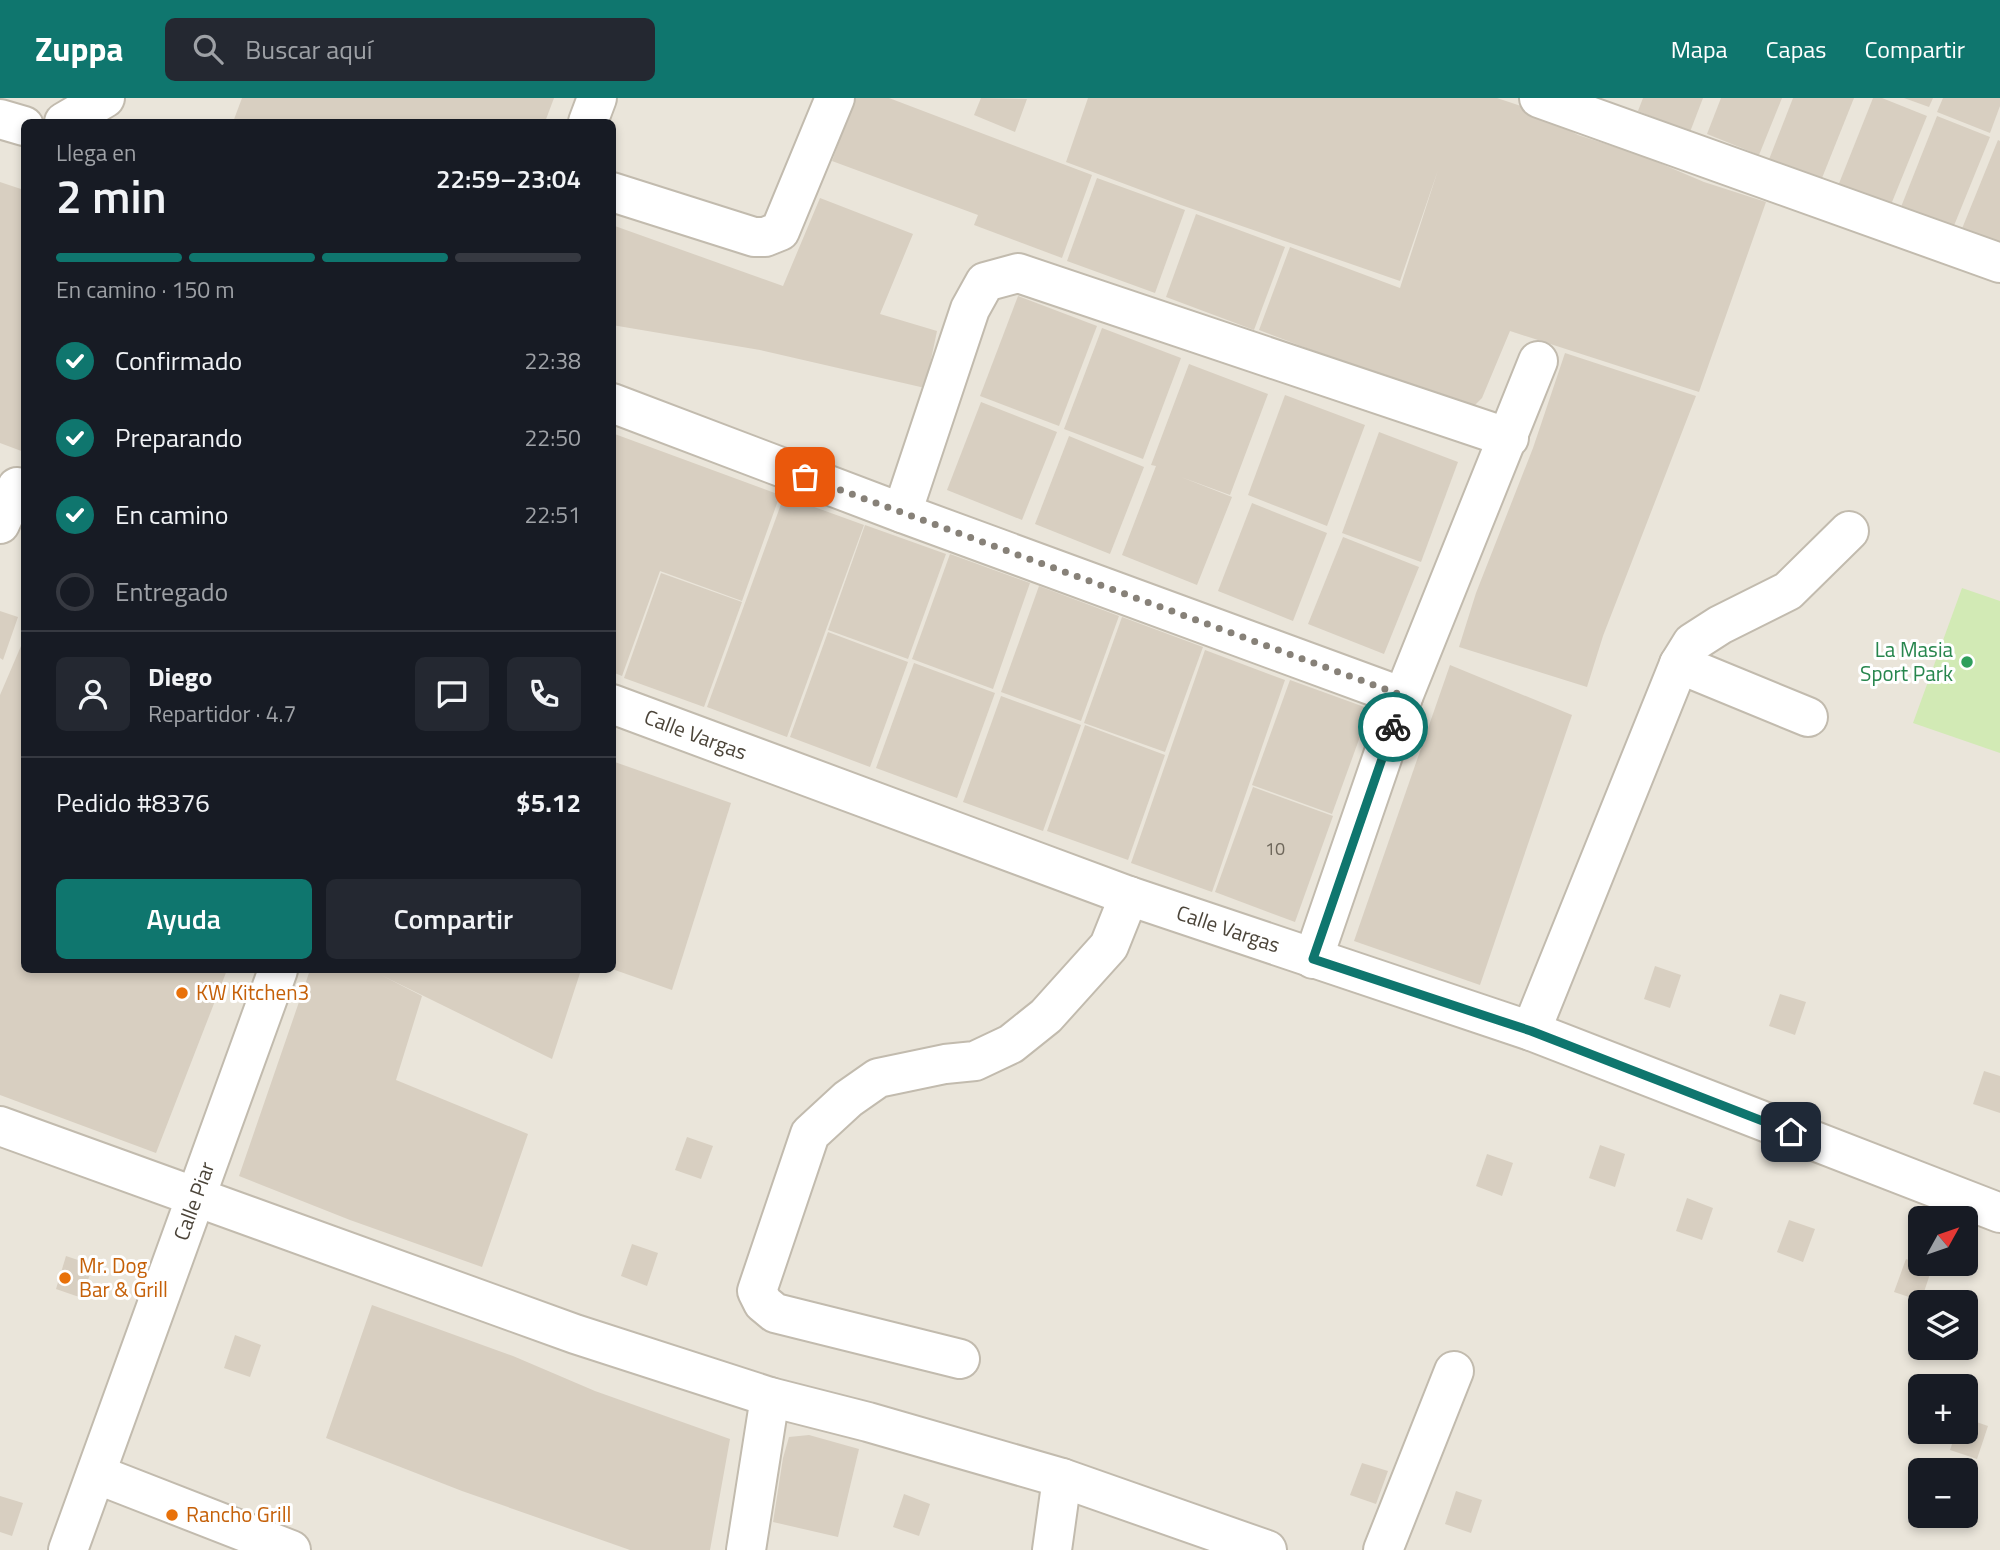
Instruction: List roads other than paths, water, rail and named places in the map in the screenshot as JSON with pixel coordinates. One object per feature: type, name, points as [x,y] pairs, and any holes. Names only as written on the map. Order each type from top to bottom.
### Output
[{"type":"street","points":[[41,119],[50,98]]},
{"type":"street","points":[[69,119],[105,98]]},
{"type":"street","points":[[589,119],[597,98]]},
{"type":"street","points":[[616,193],[754,237],[765,237],[780,230],[835,98]]},
{"type":"street","points":[[1539,98],[2000,263]]},
{"type":"street","points":[[0,119],[21,125]]},
{"type":"street","points":[[901,513],[970,309],[985,282],[1018,274],[1509,438]]},
{"type":"street","points":[[1313,959],[1404,696],[1538,361]]},
{"type":"street","points":[[616,405],[901,513],[1404,696]]},
{"type":"street","points":[[0,524],[14,485]]},
{"type":"street","points":[[1531,1031],[1679,664],[1692,643],[1720,625],[1788,591],[1849,531]]},
{"type":"street","points":[[1679,664],[1808,717]]},
{"type":"street","name":"Calle Vargas","points":[[616,705],[1129,897],[1531,1031],[2000,1213]]},
{"type":"street","points":[[960,1359],[775,1313],[763,1303],[757,1291],[810,1134],[848,1098],[878,1078],[945,1064],[975,1061],[1011,1044],[1046,1016],[1109,946],[1129,897]]},
{"type":"street","name":"Calle Piar","points":[[68,1550],[277,973]]},
{"type":"street","points":[[0,1125],[575,1334],[770,1397],[868,1422],[1062,1478],[1267,1550]]},
{"type":"street","points":[[1383,1550],[1454,1371]]},
{"type":"street","points":[[746,1550],[770,1397]]},
{"type":"street","points":[[96,1474],[291,1550]]},
{"type":"street","points":[[1052,1550],[1062,1478]]},
{"type":"place","name":"La Masia Sport Park","points":[[1967,662]]},
{"type":"place","name":"KW Kitchen3","points":[[182,993]]},
{"type":"place","name":"Mr. Dog Bar & Grill","points":[[65,1278]]},
{"type":"place","name":"Rancho Grill","points":[[172,1515]]}]
